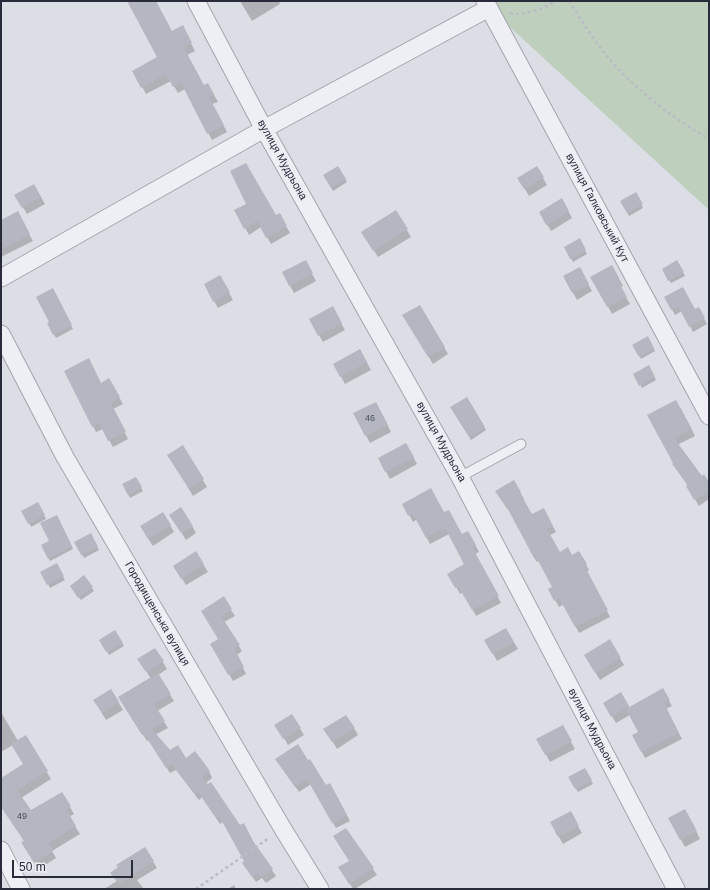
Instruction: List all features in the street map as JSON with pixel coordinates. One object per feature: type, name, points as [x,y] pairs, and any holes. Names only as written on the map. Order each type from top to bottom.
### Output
[{"type":"street","name":"вулиця Мудрьона","points":[[196,1],[264,129],[460,477],[676,889]]},
{"type":"street","points":[[1,278],[487,4]]},
{"type":"street","name":"вулиця Галковський Кут","points":[[487,4],[709,416]]},
{"type":"street","name":"Городищенська вулиця","points":[[1,334],[65,457],[283,829],[320,889]]},
{"type":"street","points":[[1,850],[21,889]]},
{"type":"lane","points":[[460,477],[521,444]]},
{"type":"path","points":[[487,4],[514,14],[537,10],[555,1]]},
{"type":"path","points":[[569,1],[607,57],[627,78],[680,122],[709,139]]},
{"type":"path","points":[[196,889],[283,829]]},
{"type":"green space","points":[[485,1],[709,1],[709,210],[489,8]]},
{"type":"building","points":[[127,1],[156,1],[172,31],[183,25],[192,43],[184,48],[204,85],[208,83],[214,94],[209,97],[224,125],[207,134],[181,83],[173,87],[166,74],[141,88],[132,71],[157,57]]},
{"type":"building","points":[[246,163],[276,215],[280,213],[287,226],[266,238],[257,221],[244,229],[234,210],[246,204],[230,171]]},
{"type":"building","points":[[338,166],[346,179],[331,188],[323,175]]},
{"type":"building","points":[[537,166],[544,177],[524,189],[517,178]]},
{"type":"building","points":[[34,184],[41,197],[22,208],[14,195]]},
{"type":"building","points":[[636,192],[643,204],[627,213],[620,201]]},
{"type":"building","points":[[562,198],[569,211],[546,225],[539,212]]},
{"type":"building","points":[[396,210],[408,229],[373,251],[361,232]]},
{"type":"building","points":[[18,211],[30,234],[5,247],[1,239],[1,220]]},
{"type":"building","points":[[580,238],[586,250],[570,259],[564,247]]},
{"type":"building","points":[[306,260],[313,273],[289,286],[282,272]]},
{"type":"building","points":[[677,260],[684,272],[668,281],[662,269]]},
{"type":"building","points":[[612,265],[619,278],[617,279],[627,297],[607,307],[590,277]]},
{"type":"building","points":[[580,267],[589,284],[572,293],[563,276]]},
{"type":"building","points":[[220,275],[230,292],[213,302],[204,284]]},
{"type":"building","points":[[683,287],[695,309],[699,307],[705,318],[689,327],[678,306],[671,310],[664,297]]},
{"type":"building","points":[[53,288],[72,325],[53,335],[47,323],[49,322],[36,297]]},
{"type":"building","points":[[420,305],[445,347],[428,357],[402,315]]},
{"type":"building","points":[[333,306],[342,323],[318,336],[309,319]]},
{"type":"building","points":[[648,336],[654,348],[639,357],[632,345]]},
{"type":"building","points":[[360,349],[367,362],[340,377],[333,364]]},
{"type":"building","points":[[89,358],[101,383],[109,378],[120,397],[111,403],[126,432],[108,441],[99,423],[92,427],[64,371]]},
{"type":"building","points":[[649,365],[655,377],[639,386],[633,374]]},
{"type":"building","points":[[467,397],[485,427],[469,437],[450,407]]},
{"type":"building","points":[[676,400],[692,429],[674,438],[702,476],[704,474],[709,482],[709,491],[694,500],[686,486],[688,485],[672,464],[673,463],[647,415]]},
{"type":"building","points":[[376,402],[388,425],[365,436],[353,413]]},
{"type":"building","points":[[406,443],[414,457],[385,472],[378,458]]},
{"type":"building","points":[[183,445],[204,479],[189,489],[167,455]]},
{"type":"building","points":[[136,477],[142,487],[128,495],[122,484]]},
{"type":"building","points":[[514,480],[532,514],[544,508],[553,526],[547,529],[560,552],[568,547],[572,555],[579,551],[587,564],[584,565],[608,610],[575,627],[559,598],[554,601],[548,589],[552,587],[535,555],[533,556],[504,502],[503,503],[495,491]]},
{"type":"building","points":[[431,488],[444,512],[449,510],[462,534],[468,531],[476,545],[472,547],[499,596],[472,610],[458,586],[455,588],[447,574],[464,564],[445,528],[426,538],[413,514],[408,516],[402,504]]},
{"type":"building","points":[[38,502],[45,515],[28,524],[21,511]]},
{"type":"building","points":[[181,507],[193,526],[181,533],[169,515]]},
{"type":"building","points":[[163,512],[171,525],[148,539],[140,526]]},
{"type":"building","points":[[57,515],[72,546],[48,559],[41,545],[49,541],[40,523]]},
{"type":"building","points":[[91,533],[98,547],[81,555],[74,542]]},
{"type":"building","points":[[196,551],[204,564],[181,579],[173,566]]},
{"type":"building","points":[[57,563],[64,576],[47,585],[40,572]]},
{"type":"building","points":[[84,575],[93,587],[78,598],[70,586]]},
{"type":"building","points":[[224,596],[232,609],[221,616],[240,645],[234,648],[244,667],[228,675],[210,644],[218,639],[201,611]]},
{"type":"building","points":[[506,628],[514,642],[492,654],[484,640]]},
{"type":"building","points":[[115,630],[123,643],[106,652],[99,640]]},
{"type":"building","points":[[610,639],[621,658],[595,673],[584,655]]},
{"type":"building","points":[[155,648],[164,661],[146,672],[137,659]]},
{"type":"building","points":[[158,673],[171,694],[154,704],[165,721],[152,729],[170,750],[178,745],[186,758],[195,751],[210,771],[202,777],[208,784],[211,782],[240,825],[244,823],[253,841],[273,869],[261,877],[258,873],[252,877],[242,863],[244,861],[219,816],[216,818],[198,792],[195,794],[172,764],[166,768],[144,734],[142,735],[118,697]]},
{"type":"building","points":[[663,688],[670,700],[664,703],[679,733],[641,752],[632,735],[638,732],[626,709]]},
{"type":"building","points":[[111,689],[119,702],[102,713],[93,700]]},
{"type":"building","points":[[621,692],[629,706],[611,717],[603,703]]},
{"type":"building","points":[[292,714],[301,728],[283,739],[274,725]]},
{"type":"building","points":[[346,715],[355,728],[332,742],[323,729]]},
{"type":"building","points":[[563,725],[572,741],[545,755],[536,739]]},
{"type":"building","points":[[26,735],[48,771],[17,790],[31,810],[62,792],[71,806],[66,809],[76,826],[48,843],[53,851],[34,863],[21,842],[24,841],[1,807],[1,778],[23,764],[11,744]]},
{"type":"building","points":[[298,744],[308,760],[310,759],[326,785],[330,783],[347,815],[332,823],[307,779],[295,787],[275,759]]},
{"type":"building","points":[[585,768],[592,780],[575,789],[568,777]]},
{"type":"building","points":[[685,809],[697,831],[680,840],[668,818]]},
{"type":"building","points":[[571,811],[579,826],[558,837],[550,822]]},
{"type":"building","points":[[346,828],[374,868],[349,884],[338,867],[349,861],[333,836]]},
{"type":"building","points":[[145,847],[154,861],[119,884],[110,873],[118,867],[116,865]]}]
